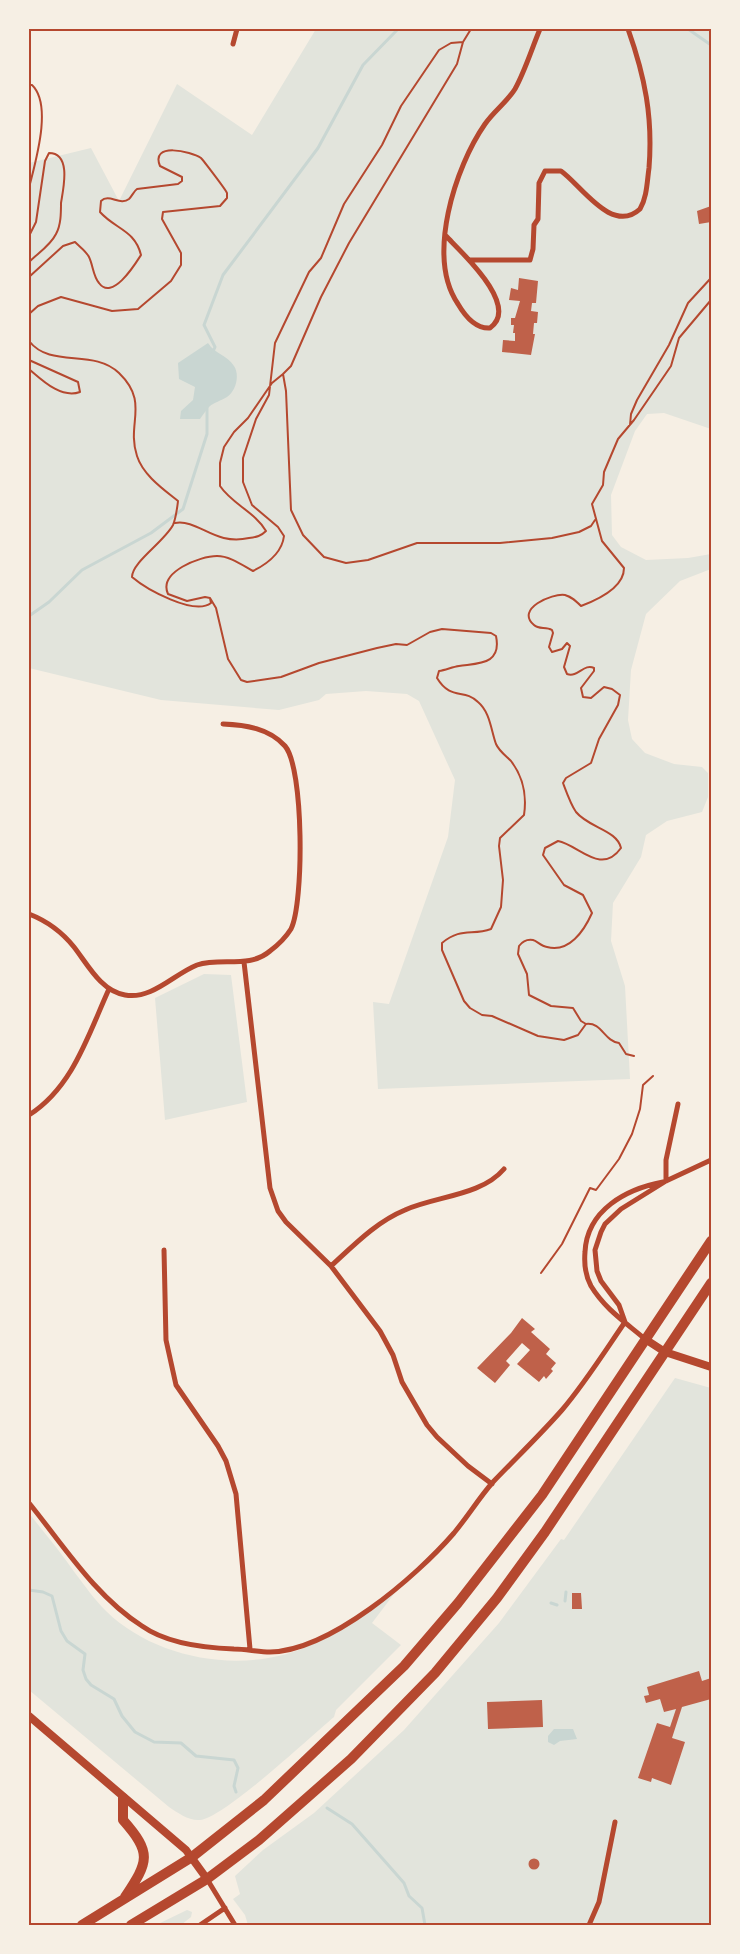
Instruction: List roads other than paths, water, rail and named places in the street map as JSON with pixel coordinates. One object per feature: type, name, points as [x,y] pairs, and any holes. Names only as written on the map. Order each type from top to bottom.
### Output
[{"type":"highway","points":[[82,1925],[192,1857],[288,1779],[404,1666],[458,1603],[542,1494],[711,1241]]},
{"type":"highway","points":[[131,1925],[206,1879],[302,1803],[395,1716],[435,1673],[497,1598],[530,1553],[711,1283]]},
{"type":"highway","points":[[122,1902],[138,1877],[144,1854],[140,1840],[123,1820],[123,1798]]},
{"type":"street","points":[[233,44],[237,29]]},
{"type":"street","points":[[446,236],[483,276],[497,302],[497,320],[490,328],[483,328],[475,324],[452,296],[445,268],[446,236],[451,205],[464,159],[485,123],[514,89],[540,29]]},
{"type":"street","points":[[470,260],[530,260],[533,249],[534,225],[538,218],[539,183],[545,172],[561,171],[593,202],[612,215],[628,215],[640,209],[647,190],[651,123],[644,79],[628,29]]},
{"type":"street","points":[[29,914],[55,928],[109,989],[124,995],[137,996],[197,965],[212,962],[244,962],[269,953],[290,929],[297,908],[300,862],[298,806],[292,760],[285,746],[262,730],[240,724],[223,724]]},
{"type":"street","points":[[244,962],[273,1200],[286,1222],[331,1266],[380,1331],[393,1355],[402,1382],[437,1438],[468,1466],[492,1484]]},
{"type":"street","points":[[29,1115],[43,1106],[59,1091],[86,1041],[109,989]]},
{"type":"street","points":[[666,1182],[666,1160],[678,1104]]},
{"type":"street","points":[[625,1322],[619,1305],[600,1281],[597,1271],[595,1260],[596,1241],[605,1224],[613,1216],[666,1182],[711,1160]]},
{"type":"street","points":[[331,1266],[360,1240],[392,1217],[425,1202],[488,1183],[504,1169]]},
{"type":"street","points":[[666,1182],[643,1186],[609,1204],[595,1218],[586,1239],[584,1262],[590,1284],[609,1310],[645,1339],[665,1352],[711,1367]]},
{"type":"street","points":[[164,1250],[166,1340],[176,1385],[218,1446],[226,1461],[236,1494],[250,1650]]},
{"type":"street","points":[[29,1503],[84,1574],[117,1608],[143,1628],[196,1644],[250,1650],[270,1652],[307,1645],[337,1630],[368,1610],[432,1556],[454,1533],[492,1484],[562,1409],[625,1322]]},
{"type":"street","points":[[29,1716],[192,1857],[235,1925]]},
{"type":"street","points":[[589,1925],[599,1902],[615,1822]]},
{"type":"street","points":[[200,1925],[225,1908]]},
{"type":"waterway","points":[[212,354],[215,347],[204,325],[223,275],[318,148],[363,65],[398,29]]},
{"type":"waterway","points":[[688,29],[711,45]]},
{"type":"waterway","points":[[29,616],[49,602],[82,570],[151,533],[183,509],[207,434],[207,407]]},
{"type":"waterway","points":[[29,1590],[43,1592],[52,1596],[61,1631],[67,1641],[85,1654],[83,1670],[86,1679],[91,1685],[114,1699],[122,1716],[135,1732],[154,1742],[181,1743],[196,1756],[234,1760],[238,1768],[234,1786],[236,1792]]},
{"type":"waterway","points":[[565,1601],[566,1592]]},
{"type":"waterway","points":[[551,1603],[557,1605]]},
{"type":"waterway","points":[[327,1808],[352,1824],[404,1883],[409,1896],[422,1908],[425,1925]]}]
